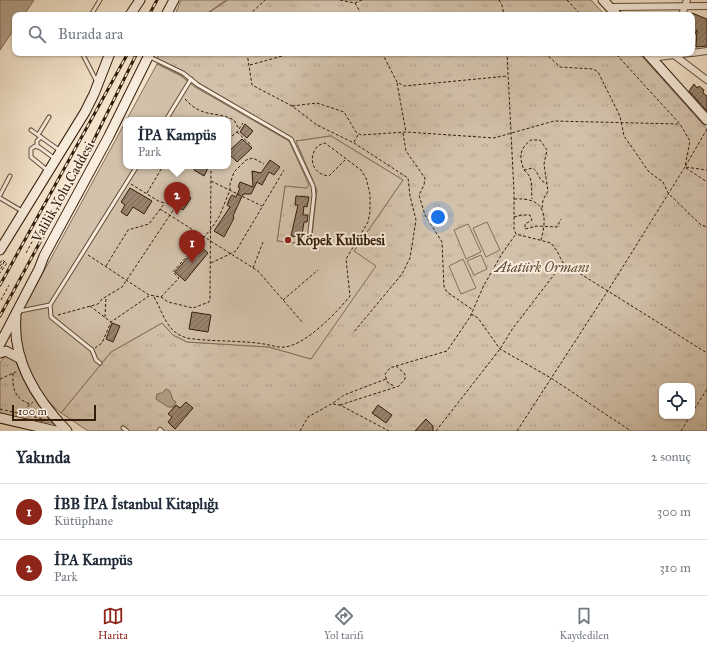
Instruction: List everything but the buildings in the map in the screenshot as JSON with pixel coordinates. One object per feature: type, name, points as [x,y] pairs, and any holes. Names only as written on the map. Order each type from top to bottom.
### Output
[{"type":"main road","points":[[132,12],[140,0]]},
{"type":"main road","points":[[168,12],[174,0]]},
{"type":"main road","points":[[604,0],[615,12]]},
{"type":"main road","points":[[0,250],[22,211],[49,171],[85,112],[109,56]]},
{"type":"main road","name":"Valilik Yolu Caddesi","points":[[0,344],[39,269],[44,256],[109,136],[149,56]]},
{"type":"main road","points":[[649,56],[707,120]]},
{"type":"main road","points":[[17,311],[16,344],[19,358],[56,428]]},
{"type":"main road","points":[[0,353],[6,351],[19,358]]},
{"type":"main road","points":[[0,418],[67,431]]},
{"type":"street","points":[[683,12],[687,0]]},
{"type":"street","points":[[611,7],[707,6]]},
{"type":"street","points":[[695,52],[707,51]]},
{"type":"street","points":[[675,56],[707,80]]},
{"type":"lane","points":[[93,12],[100,0]]},
{"type":"lane","points":[[84,56],[98,83]]},
{"type":"lane","points":[[151,56],[178,70],[291,139],[312,186],[314,195],[308,241]]},
{"type":"lane","points":[[168,117],[191,79]]},
{"type":"lane","points":[[37,146],[37,140],[49,117]]},
{"type":"lane","points":[[31,130],[40,136],[58,155]]},
{"type":"lane","points":[[37,146],[58,155]]},
{"type":"lane","points":[[37,146],[31,150],[31,157],[49,171]]},
{"type":"lane","points":[[100,363],[96,360],[92,350],[51,317],[50,305],[135,169]]},
{"type":"lane","points":[[10,176],[0,196],[22,211]]},
{"type":"lane","points":[[17,311],[50,305]]},
{"type":"lane","points":[[123,428],[127,431]]},
{"type":"lane","points":[[159,431],[160,429],[162,431]]},
{"type":"path","points":[[252,12],[265,0]]},
{"type":"path","points":[[340,0],[355,3],[362,0]]},
{"type":"path","points":[[499,0],[503,12]]},
{"type":"path","points":[[567,0],[578,12]]},
{"type":"path","points":[[355,3],[360,12]]},
{"type":"path","points":[[247,56],[252,85],[292,106],[317,125],[354,143],[408,178],[410,196],[416,220],[409,264],[353,333]]},
{"type":"path","points":[[249,66],[284,56]]},
{"type":"path","points":[[384,56],[397,82],[406,132]]},
{"type":"path","points":[[507,56],[514,229],[516,234]]},
{"type":"path","points":[[548,56],[557,65],[593,69],[598,72],[620,116],[624,136],[649,172],[663,182],[668,193],[701,225],[707,227]]},
{"type":"path","points":[[618,56],[680,124],[690,141],[685,167]]},
{"type":"path","points":[[397,82],[404,86],[508,76]]},
{"type":"path","points":[[181,96],[197,110],[223,117]]},
{"type":"path","points":[[292,106],[317,103],[344,112],[358,134]]},
{"type":"path","points":[[231,119],[234,120],[239,129]]},
{"type":"path","points":[[358,134],[406,132],[494,138],[554,121],[680,124]]},
{"type":"path","points":[[231,137],[237,132],[243,123]]},
{"type":"path","points":[[517,431],[608,291],[707,129]]},
{"type":"path","points":[[237,132],[252,146]]},
{"type":"path","points":[[403,133],[406,151],[425,178],[424,185],[419,195],[421,205],[442,242],[444,287],[447,292],[473,310]]},
{"type":"path","points":[[354,143],[358,134]]},
{"type":"path","points":[[532,200],[531,176],[524,170],[520,155],[522,148],[531,140],[540,140],[543,142],[547,150],[544,164],[548,191],[543,200],[542,208],[544,226],[541,241]]},
{"type":"path","points":[[154,297],[170,328],[176,334],[187,338],[286,347],[297,343],[321,326],[336,313],[350,296],[346,259],[370,218],[370,194],[366,178],[359,169],[345,160],[328,144],[319,145],[315,150],[313,156],[313,166],[315,171],[322,175],[329,176],[345,160]]},
{"type":"path","points":[[161,297],[179,277],[173,272],[211,229],[230,190],[230,184],[234,172],[246,160],[254,158],[264,164]]},
{"type":"path","points":[[685,167],[707,170]]},
{"type":"path","points":[[685,167],[707,182]]},
{"type":"path","points":[[524,170],[533,168],[538,173],[540,180],[547,184]]},
{"type":"path","points":[[146,194],[161,169]]},
{"type":"path","points":[[83,252],[154,297],[161,297],[168,302],[192,308],[209,302],[212,169]]},
{"type":"path","points":[[211,263],[236,251],[284,170]]},
{"type":"path","points":[[211,180],[263,206]]},
{"type":"path","points":[[51,317],[98,304],[106,297],[122,288],[175,207],[172,204],[164,204],[127,182]]},
{"type":"path","points":[[514,199],[532,200],[542,208]]},
{"type":"path","points":[[106,267],[128,230],[149,224],[164,204]]},
{"type":"path","points":[[160,209],[258,272],[303,324]]},
{"type":"path","points":[[514,217],[530,215],[532,220],[525,224],[525,230],[544,226],[557,227],[561,219]]},
{"type":"path","points":[[394,386],[387,382],[387,370],[447,351],[471,314],[484,285],[503,252],[516,234]]},
{"type":"path","points":[[516,234],[551,243],[563,263],[707,353]]},
{"type":"path","points":[[26,253],[33,240]]},
{"type":"path","points":[[253,268],[263,242]]},
{"type":"path","points":[[0,263],[2,260],[7,263],[0,273]]},
{"type":"path","points":[[0,266],[3,262],[4,263],[0,270]]},
{"type":"path","points":[[436,431],[500,349],[513,328],[563,263]]},
{"type":"path","points":[[283,300],[318,270]]},
{"type":"path","points":[[1,300],[9,285]]},
{"type":"path","points":[[92,350],[102,343],[111,322],[149,295]]},
{"type":"path","points":[[105,318],[106,297]]},
{"type":"path","points":[[90,306],[111,322]]},
{"type":"path","points":[[471,314],[478,318],[500,349],[551,378],[631,431]]},
{"type":"path","points":[[340,405],[394,386],[399,386],[405,379],[404,371],[396,366]]},
{"type":"path","points":[[0,379],[24,369]]},
{"type":"path","points":[[13,373],[12,382],[15,394],[24,402],[30,404]]},
{"type":"path","points":[[300,431],[308,417],[333,404],[344,395],[386,379]]},
{"type":"path","points":[[695,408],[707,389]]},
{"type":"path","points":[[20,413],[40,397]]},
{"type":"path","points":[[333,404],[340,405],[389,431]]},
{"type":"path","points":[[0,409],[44,419]]},
{"type":"path","points":[[681,431],[688,419]]},
{"type":"green space","points":[[181,0],[591,0],[602,12],[176,12]]},
{"type":"green space","name":"Atatürk Ormanı","points":[[158,56],[642,56],[707,129],[707,431],[88,431],[61,413],[111,352],[162,323],[173,335],[187,342],[269,347],[311,359],[375,266],[354,251],[403,180],[331,136],[296,141],[317,190],[311,245],[277,241],[285,186],[307,188],[231,120],[231,117],[228,117],[181,75],[157,64]]},
{"type":"green space","points":[[157,64],[181,76],[195,87],[289,141],[309,185],[307,188],[285,186],[277,241],[311,245],[317,190],[296,141],[331,136],[403,180],[354,251],[376,266],[311,359],[269,347],[187,342],[173,335],[162,323],[111,352],[61,413],[40,391],[23,362],[20,352],[20,315],[123,126],[123,169],[231,169],[231,117],[128,117]]},
{"type":"green space","points":[[487,222],[500,250],[486,257],[473,228]]},
{"type":"green space","points":[[468,224],[481,252],[466,259],[454,230]]},
{"type":"green space","points":[[481,255],[487,269],[474,275],[467,261]]},
{"type":"green space","points":[[463,259],[476,288],[461,294],[449,266]]},
{"type":"green space","points":[[5,355],[15,360],[33,394],[57,424],[16,417],[0,412],[0,363]]},
{"type":"shaded area","points":[[0,0],[34,0],[26,12],[12,12],[12,32],[0,50]]},
{"type":"shaded area","points":[[166,389],[170,391],[173,400],[176,402],[173,407],[168,407],[156,399],[157,394],[162,393]]},
{"type":"waterway","points":[[209,12],[227,0]]},
{"type":"railway","points":[[151,12],[157,0]]},
{"type":"railway","points":[[0,285],[126,56]]},
{"type":"railway","points":[[0,316],[78,172],[136,56]]},
{"type":"place","name":"İPA Kampüs","points":[[177,215]]},
{"type":"place","name":"Köpek Kulübesi","points":[[288,240]]},
{"type":"place","name":"İBB İPA İstanbul Kitaplığı","points":[[192,263]]}]
